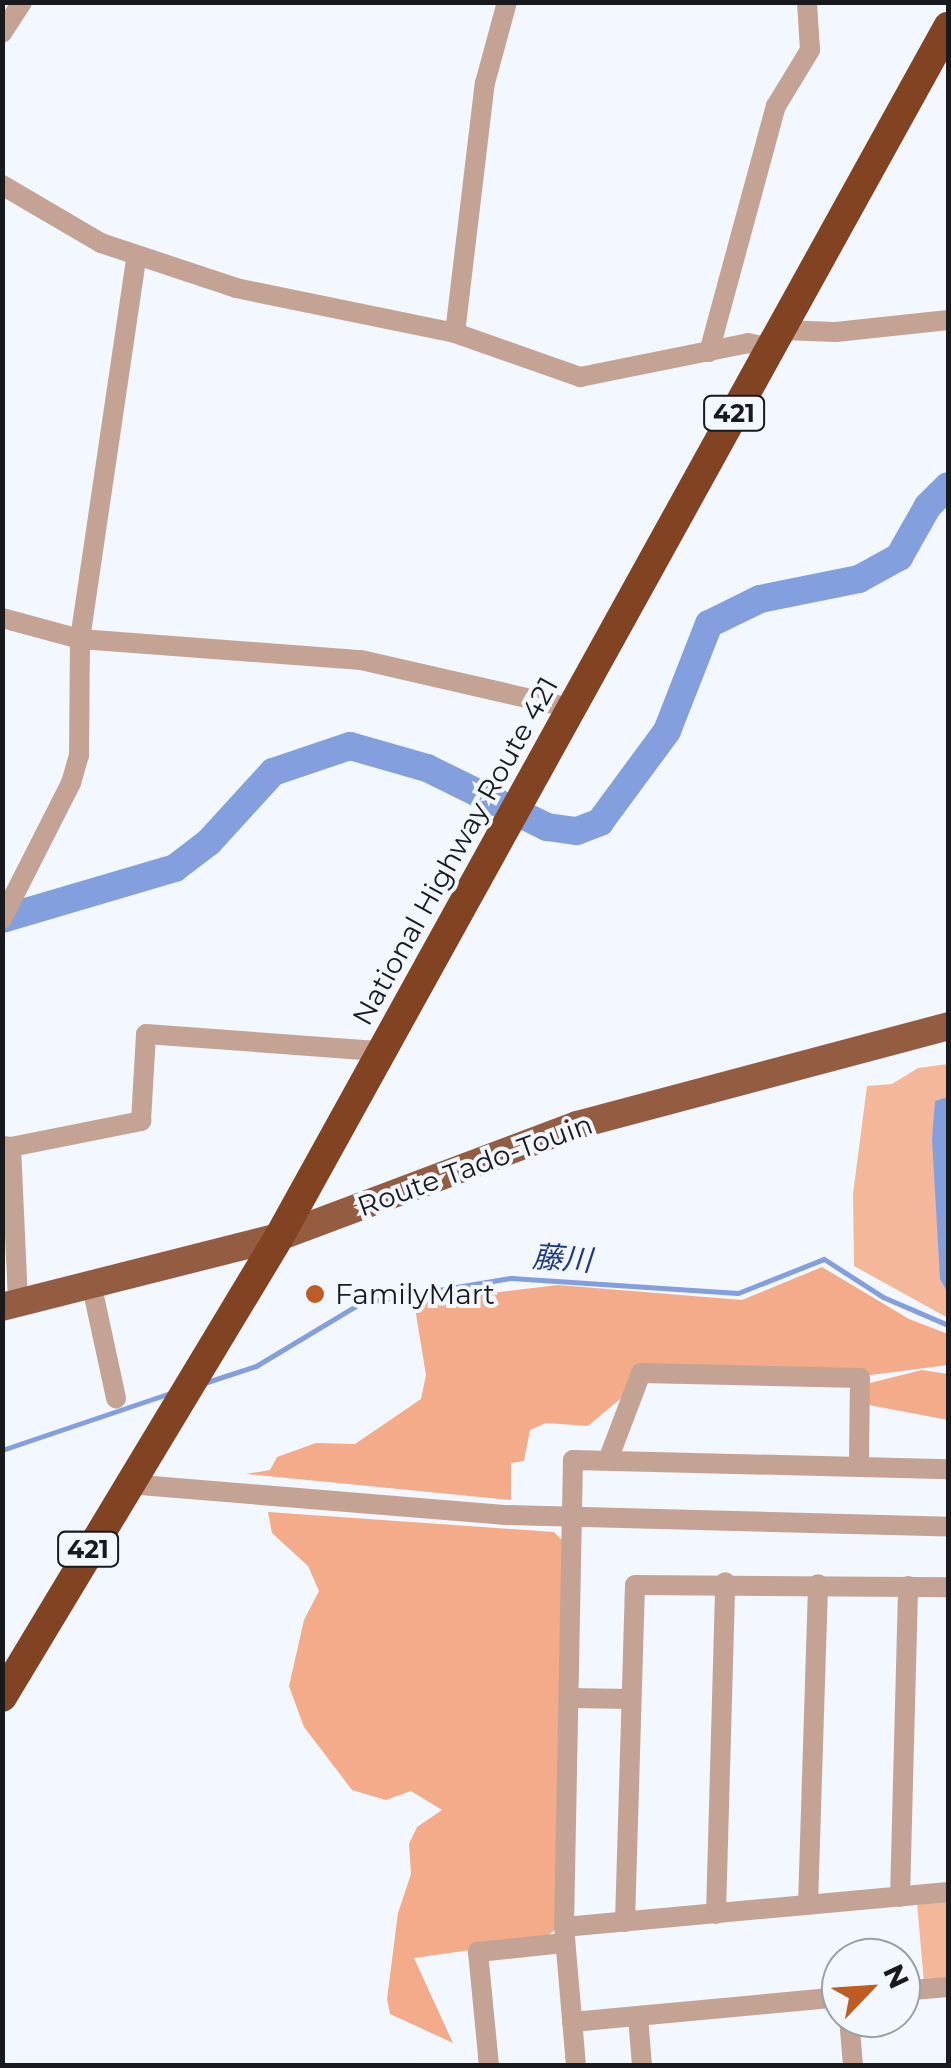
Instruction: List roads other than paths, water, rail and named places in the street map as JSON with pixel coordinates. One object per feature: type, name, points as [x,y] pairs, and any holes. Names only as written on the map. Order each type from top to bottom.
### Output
[{"type":"highway","name":"National Highway Route 421","points":[[2,1697],[279,1238],[513,808],[948,27]]},
{"type":"main road","name":"Route Tado-Touin","points":[[10,1306],[279,1238],[577,1124],[948,1026]]},
{"type":"street","points":[[2,33],[22,2]]},
{"type":"street","points":[[455,333],[485,83],[508,2]]},
{"type":"street","points":[[709,352],[776,106],[810,50],[807,2]]},
{"type":"street","points":[[2,185],[100,243],[137,256],[236,288],[455,333],[580,377],[748,343],[948,320]]},
{"type":"street","points":[[6,912],[71,783],[78,754],[80,639],[137,256]]},
{"type":"street","points":[[2,618],[80,639],[361,660],[571,708]]},
{"type":"street","points":[[10,1306],[6,1146],[141,1121],[146,1034],[380,1051]]},
{"type":"street","points":[[92,1288],[116,1398]]},
{"type":"street","points":[[608,1460],[641,1373],[860,1378],[859,1466]]},
{"type":"street","points":[[576,2066],[564,1935],[573,1460],[948,1468]]},
{"type":"street","points":[[128,1484],[573,1518],[948,1527]]},
{"type":"street","points":[[716,1914],[725,1582]]},
{"type":"street","points":[[625,1922],[635,1584],[948,1587]]},
{"type":"street","points":[[808,1905],[818,1584]]},
{"type":"street","points":[[900,1896],[908,1586]]},
{"type":"street","points":[[570,1698],[630,1699]]},
{"type":"street","points":[[488,2066],[478,1952],[625,1922],[948,1892]]},
{"type":"street","points":[[921,1989],[948,1987]]},
{"type":"street","points":[[572,2022],[821,1999]]},
{"type":"street","points":[[638,2016],[642,2066]]},
{"type":"street","points":[[850,2038],[853,2066]]},
{"type":"water","points":[[948,1097],[948,1293],[940,1279],[932,1139],[935,1101]]},
{"type":"waterway","points":[[2,919],[175,868],[209,842],[273,772],[350,746],[427,768],[547,827],[577,831],[600,822],[667,731],[709,624],[760,599],[859,579],[899,557],[928,506],[948,486]]},
{"type":"waterway","name":"藤川","points":[[204,1383],[256,1366],[361,1303],[511,1278],[738,1293],[824,1259],[883,1297],[948,1325]]},
{"type":"waterway","name":"藤川","points":[[2,1450],[170,1393]]},
{"type":"place","name":"FamilyMart","points":[[315,1294]]}]
